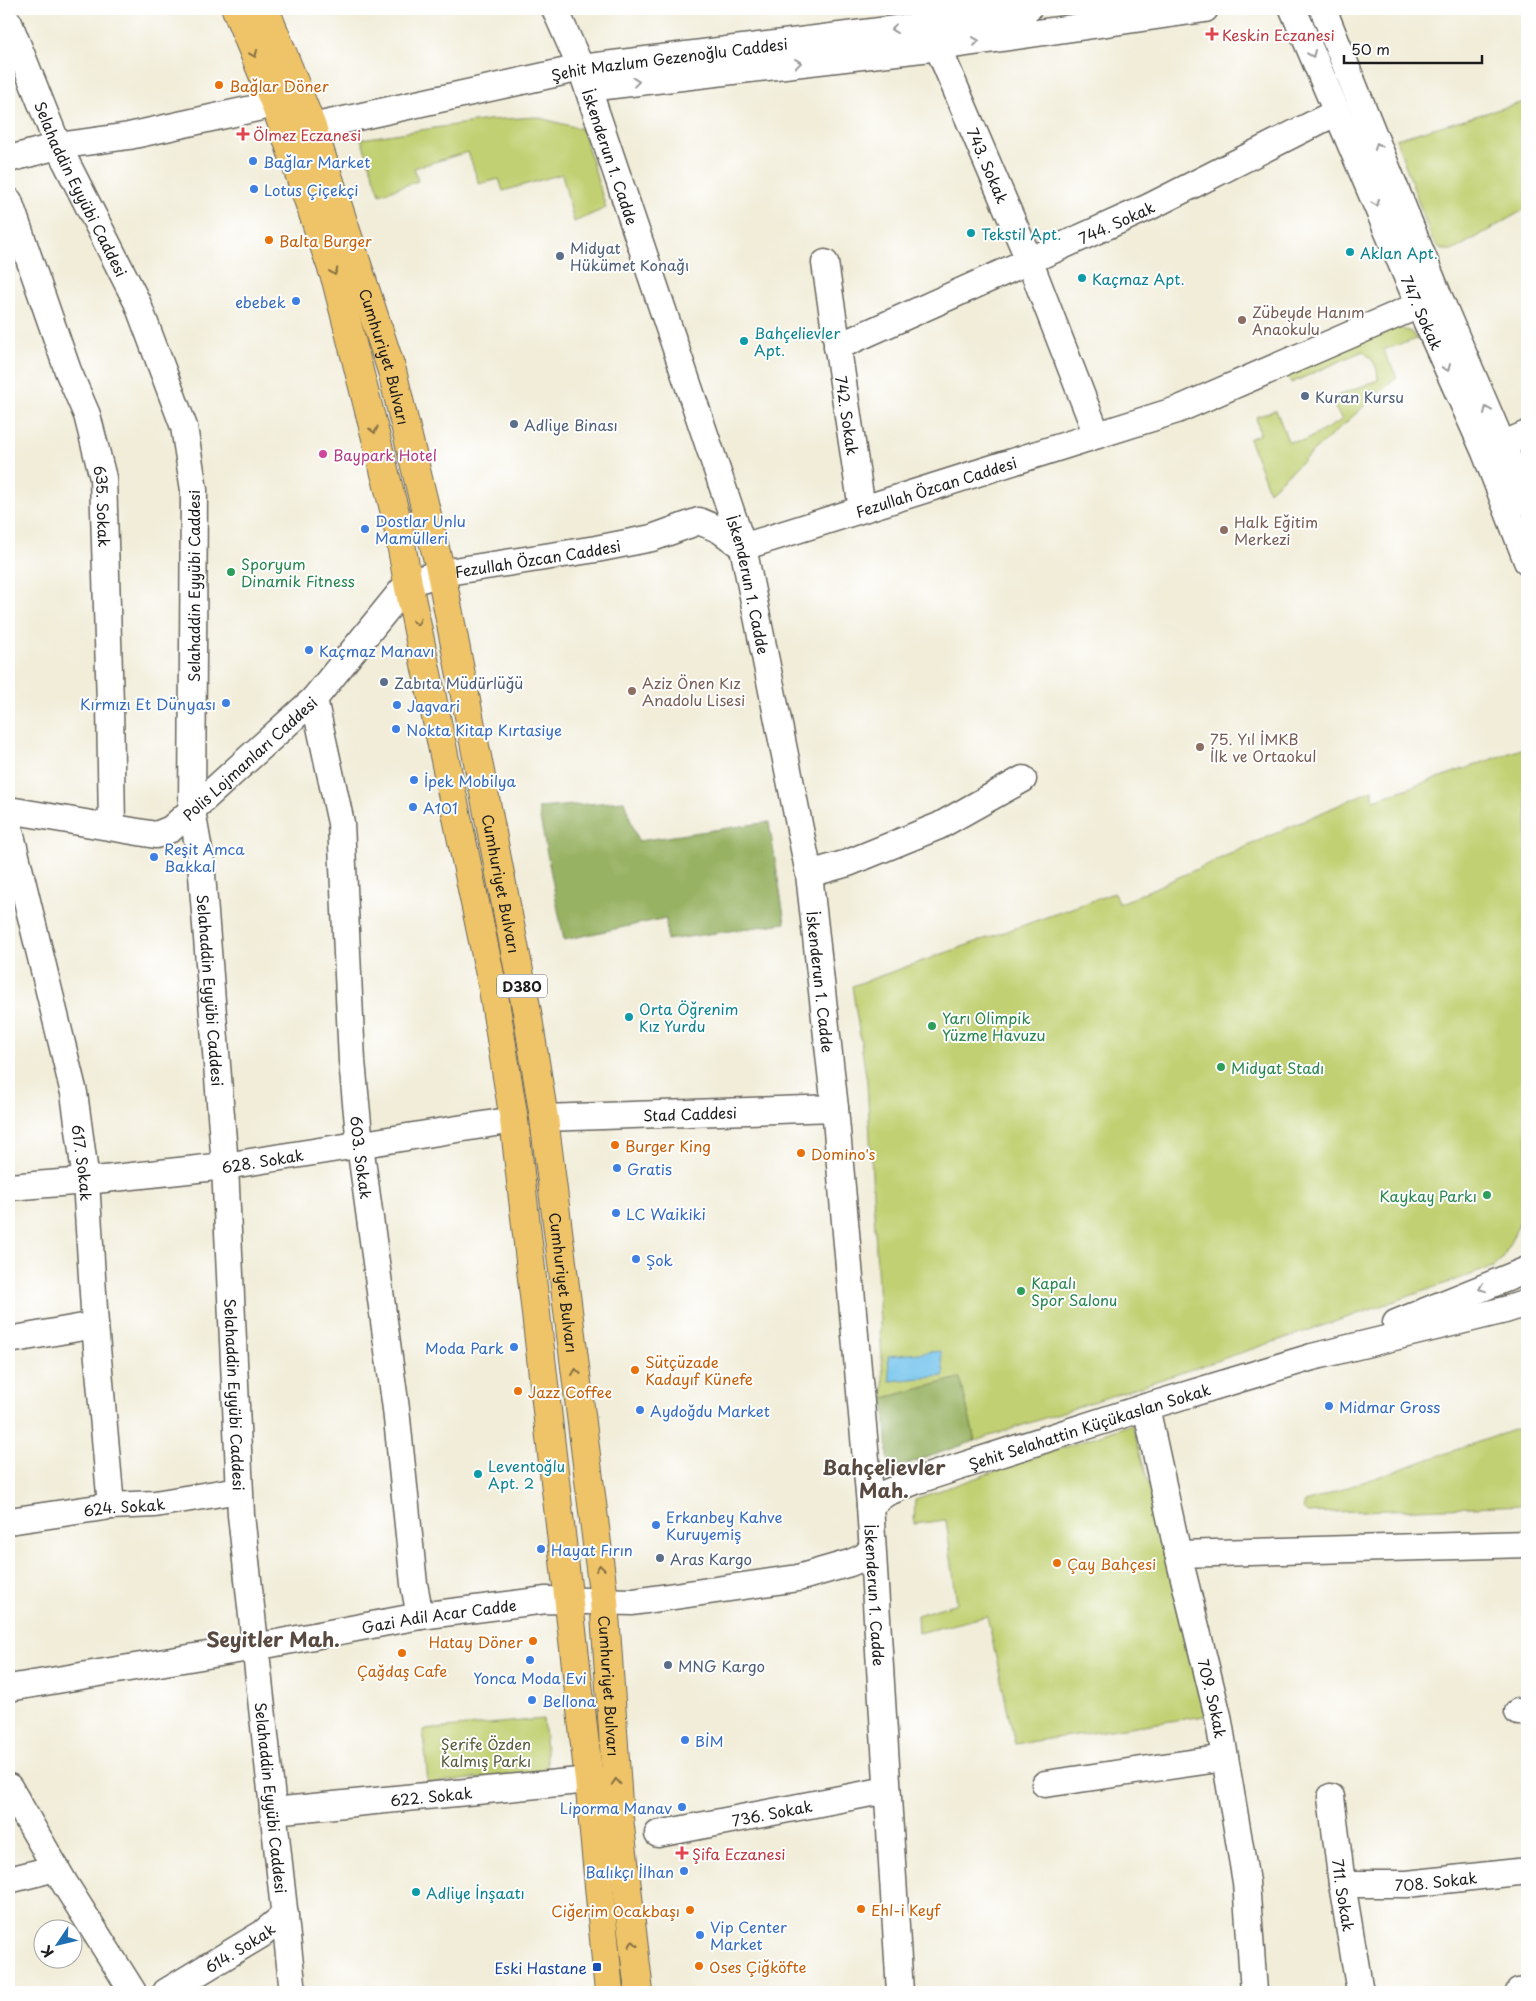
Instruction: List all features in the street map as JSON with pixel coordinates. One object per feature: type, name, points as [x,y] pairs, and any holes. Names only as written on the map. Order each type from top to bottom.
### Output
[{"type":"main road","name":"Cumhuriyet Bulvarı","points":[[236,9],[275,104],[336,280],[397,521],[408,583],[493,990],[514,1120],[552,1447],[590,1780],[608,1992]]},
{"type":"main road","name":"Cumhuriyet Bulvarı","points":[[265,9],[312,127],[392,371],[441,573],[527,1012],[544,1118],[604,1600],[619,1818],[639,1992]]},
{"type":"street","name":"İskenderun 1. Cadde","points":[[555,9],[585,78],[743,547],[810,874],[835,1108],[870,1505],[900,1992]]},
{"type":"street","name":"Şehit Mazlum Gezenoğlu Caddesi","points":[[312,127],[585,78],[930,27],[1028,9]]},
{"type":"street","name":"Şehit Mazlum Gezenoğlu Caddesi","points":[[930,27],[1205,9]]},
{"type":"street","name":"747. Sokak","points":[[1293,9],[1419,305],[1485,452],[1527,561]]},
{"type":"street","points":[[1323,9],[1432,281],[1527,502]]},
{"type":"street","name":"Selahaddin Eyyübi Caddesi","points":[[9,23],[58,146],[137,302],[184,427],[194,490],[192,811],[201,862],[225,1166],[239,1490],[293,1992]]},
{"type":"street","name":"743. Sokak","points":[[930,27],[1029,260],[1097,435]]},
{"type":"street","points":[[9,158],[58,146],[129,136],[275,104]]},
{"type":"street","name":"744. Sokak","points":[[837,347],[1149,207],[1337,112]]},
{"type":"street","name":"635. Sokak","points":[[9,201],[68,371],[87,415],[103,478],[112,827]]},
{"type":"street","name":"742. Sokak","points":[[825,263],[862,509]]},
{"type":"street","name":"Fezullah Özcan Caddesi","points":[[441,573],[596,549],[652,538],[698,521],[720,530],[743,547],[1177,410],[1419,305]]},
{"type":"street","points":[[1502,445],[1527,434]]},
{"type":"street","points":[[408,583],[441,573]]},
{"type":"street","name":"Polis Lojmanları Caddesi","points":[[9,810],[156,834],[171,829],[314,699],[408,583]]},
{"type":"street","name":"603. Sokak","points":[[314,699],[342,823],[352,1062],[360,1145],[395,1400],[414,1584],[420,1616]]},
{"type":"street","points":[[810,874],[848,862],[939,826],[1022,779]]},
{"type":"street","name":"617. Sokak","points":[[9,827],[74,1093],[86,1181],[95,1325],[111,1506]]},
{"type":"street","name":"Stad Caddesi","points":[[544,1118],[835,1108]]},
{"type":"street","name":"628. Sokak","points":[[9,1187],[225,1166],[514,1120]]},
{"type":"street","name":"Şehit Selahattin Küçükaslan Sokak","points":[[1312,1357],[1527,1270]]},
{"type":"street","name":"Şehit Selahattin Küçükaslan Sokak","points":[[870,1505],[886,1492],[915,1481],[1146,1407],[1312,1357],[1527,1303]]},
{"type":"street","points":[[9,1340],[95,1325]]},
{"type":"street","name":"709. Sokak","points":[[1146,1407],[1178,1554],[1218,1716],[1246,1882],[1254,1992]]},
{"type":"street","name":"624. Sokak","points":[[9,1521],[111,1506],[155,1504],[239,1490]]},
{"type":"street","points":[[1178,1554],[1527,1544]]},
{"type":"street","points":[[604,1600],[633,1602],[798,1578],[850,1563],[864,1557],[872,1549]]},
{"type":"street","name":"Gazi Adil Acar Cadde","points":[[9,1688],[255,1647],[420,1616],[546,1600],[604,1600]]},
{"type":"street","points":[[1045,1784],[1225,1758]]},
{"type":"street","name":"622. Sokak","points":[[273,1811],[590,1780]]},
{"type":"street","points":[[9,1787],[56,1868],[133,1992]]},
{"type":"street","name":"736. Sokak","points":[[658,1834],[887,1790]]},
{"type":"street","name":"711. Sokak","points":[[1331,1797],[1342,1884],[1360,1992]]},
{"type":"street","points":[[9,1880],[56,1868]]},
{"type":"street","name":"708. Sokak","points":[[1342,1884],[1407,1884],[1527,1871]]},
{"type":"street","name":"614. Sokak","points":[[166,1992],[262,1934],[285,1915]]},
{"type":"street","points":[[1519,1992],[1527,1991]]},
{"type":"green space","points":[[1527,101],[1527,208],[1454,250],[1442,250],[1432,240],[1396,139]]},
{"type":"green space","points":[[536,117],[582,129],[606,208],[574,222],[562,174],[503,191],[499,179],[479,184],[468,152],[414,168],[418,181],[380,194],[361,139],[488,120]]},
{"type":"green space","points":[[1393,326],[1411,332],[1417,339],[1383,350],[1397,377],[1269,491],[1249,439],[1260,434],[1256,417],[1276,410],[1288,441],[1304,441],[1342,420],[1332,398],[1378,380],[1374,364],[1363,351],[1291,383],[1286,372]]},
{"type":"green space","points":[[1527,747],[1527,1207],[1503,1258],[1493,1267],[1352,1316],[975,1441],[960,1378],[884,1398],[867,1082],[852,986],[1114,893],[1119,904],[1372,790],[1374,800]]},
{"type":"green space","points":[[624,801],[638,841],[769,822],[785,923],[667,940],[666,918],[564,940],[538,808]]},
{"type":"green space","points":[[960,1378],[975,1441],[889,1470],[884,1398]]},
{"type":"green space","points":[[1132,1424],[1185,1613],[1205,1716],[1015,1744],[987,1616],[918,1633],[917,1615],[957,1603],[946,1520],[914,1524],[915,1499]]},
{"type":"green space","points":[[1519,1428],[1527,1469],[1527,1505],[1307,1513],[1303,1509],[1305,1502]]},
{"type":"green space","name":"Şerife Özden Kalmış Parkı","points":[[543,1719],[548,1772],[428,1783],[423,1730]]},
{"type":"water","points":[[941,1351],[944,1376],[890,1381],[888,1356]]},
{"type":"place","name":"Keskin Eczanesi","points":[[1212,34]]},
{"type":"place","name":"Bağlar Döner","points":[[219,85]]},
{"type":"place","name":"Ölmez Eczanesi","points":[[243,134]]},
{"type":"place","name":"Bağlar Market","points":[[253,161]]},
{"type":"place","name":"Lotus Çiçekçi","points":[[254,189]]},
{"type":"place","name":"Tekstil Apt.","points":[[971,233]]},
{"type":"place","name":"Balta Burger","points":[[269,240]]},
{"type":"place","name":"Aklan Apt.","points":[[1350,252]]},
{"type":"place","name":"Midyat Hükümet Konağı","points":[[560,256]]},
{"type":"place","name":"Kaçmaz Apt.","points":[[1082,278]]},
{"type":"place","name":"ebebek","points":[[296,301]]},
{"type":"place","name":"Zübeyde Hanım Anaokulu","points":[[1242,320]]},
{"type":"place","name":"Bahçelievler Apt.","points":[[744,341]]},
{"type":"place","name":"Kuran Kursu","points":[[1305,396]]},
{"type":"place","name":"Adliye Binası","points":[[514,424]]},
{"type":"place","name":"Baypark Hotel","points":[[323,454]]},
{"type":"place","name":"Dostlar Unlu Mamülleri","points":[[365,529]]},
{"type":"place","name":"Halk Eğitim Merkezi","points":[[1224,530]]},
{"type":"place","name":"Sporyum Dinamik Fitness","points":[[231,572]]},
{"type":"place","name":"Kaçmaz Manavı","points":[[309,650]]},
{"type":"place","name":"Zabıta Müdürlüğü","points":[[384,682]]},
{"type":"place","name":"Aziz Önen Kız Anadolu Lisesi","points":[[632,691]]},
{"type":"place","name":"Kırmızı Et Dünyası","points":[[226,703]]},
{"type":"place","name":"Jagvari","points":[[397,705]]},
{"type":"place","name":"Nokta Kitap Kırtasiye","points":[[396,729]]},
{"type":"place","name":"75. Yıl İMKB İlk ve Ortaokul","points":[[1200,747]]},
{"type":"place","name":"İpek Mobilya","points":[[414,780]]},
{"type":"place","name":"A101","points":[[413,807]]},
{"type":"place","name":"Reşit Amca Bakkal","points":[[154,857]]},
{"type":"place","name":"Orta Öğrenim Kız Yurdu","points":[[629,1017]]},
{"type":"place","name":"Yarı Olimpik Yüzme Havuzu","points":[[932,1026]]},
{"type":"place","name":"Midyat Stadı","points":[[1221,1067]]},
{"type":"place","name":"Burger King","points":[[615,1145]]},
{"type":"place","name":"Domino's","points":[[801,1153]]},
{"type":"place","name":"Gratis","points":[[617,1168]]},
{"type":"place","name":"Kaykay Parkı","points":[[1487,1195]]},
{"type":"place","name":"LC Waikiki","points":[[616,1213]]},
{"type":"place","name":"Şok","points":[[636,1259]]},
{"type":"place","name":"Kapalı Spor Salonu","points":[[1021,1291]]},
{"type":"place","name":"Moda Park","points":[[514,1347]]},
{"type":"place","name":"Sütçüzade Kadayıf Künefe","points":[[635,1370]]},
{"type":"place","name":"Jazz Coffee","points":[[518,1391]]},
{"type":"place","name":"Midmar Gross","points":[[1329,1406]]},
{"type":"place","name":"Aydoğdu Market","points":[[640,1410]]},
{"type":"place","name":"Leventoğlu Apt. 2","points":[[478,1474]]},
{"type":"place","name":"Erkanbey Kahve Kuruyemiş","points":[[656,1525]]},
{"type":"place","name":"Hayat Fırın","points":[[541,1549]]},
{"type":"place","name":"Aras Kargo","points":[[660,1558]]},
{"type":"place","name":"Çay Bahçesi","points":[[1057,1563]]},
{"type":"place","name":"Hatay Döner","points":[[533,1641]]},
{"type":"place","name":"Çağdaş Cafe","points":[[402,1653]]},
{"type":"place","name":"Yonca Moda Evi","points":[[530,1660]]},
{"type":"place","name":"MNG Kargo","points":[[668,1665]]},
{"type":"place","name":"Bellona","points":[[532,1700]]},
{"type":"place","name":"BİM","points":[[685,1740]]},
{"type":"place","name":"Liporma Manav","points":[[682,1807]]},
{"type":"place","name":"Şifa Eczanesi","points":[[682,1853]]},
{"type":"place","name":"Balıkçı İlhan","points":[[684,1871]]},
{"type":"place","name":"Adliye İnşaatı","points":[[416,1892]]},
{"type":"place","name":"Ehl-i Keyf","points":[[861,1909]]},
{"type":"place","name":"Ciğerim Ocakbaşı","points":[[690,1910]]},
{"type":"place","name":"Vip Center Market","points":[[700,1935]]},
{"type":"place","name":"Oses Çiğköfte","points":[[699,1966]]},
{"type":"place","name":"Eski Hastane","points":[[597,1967]]},
{"type":"district","name":"Bahçelievler Mah.","points":[[884,1478]]},
{"type":"district","name":"Seyitler Mah.","points":[[273,1639]]}]
